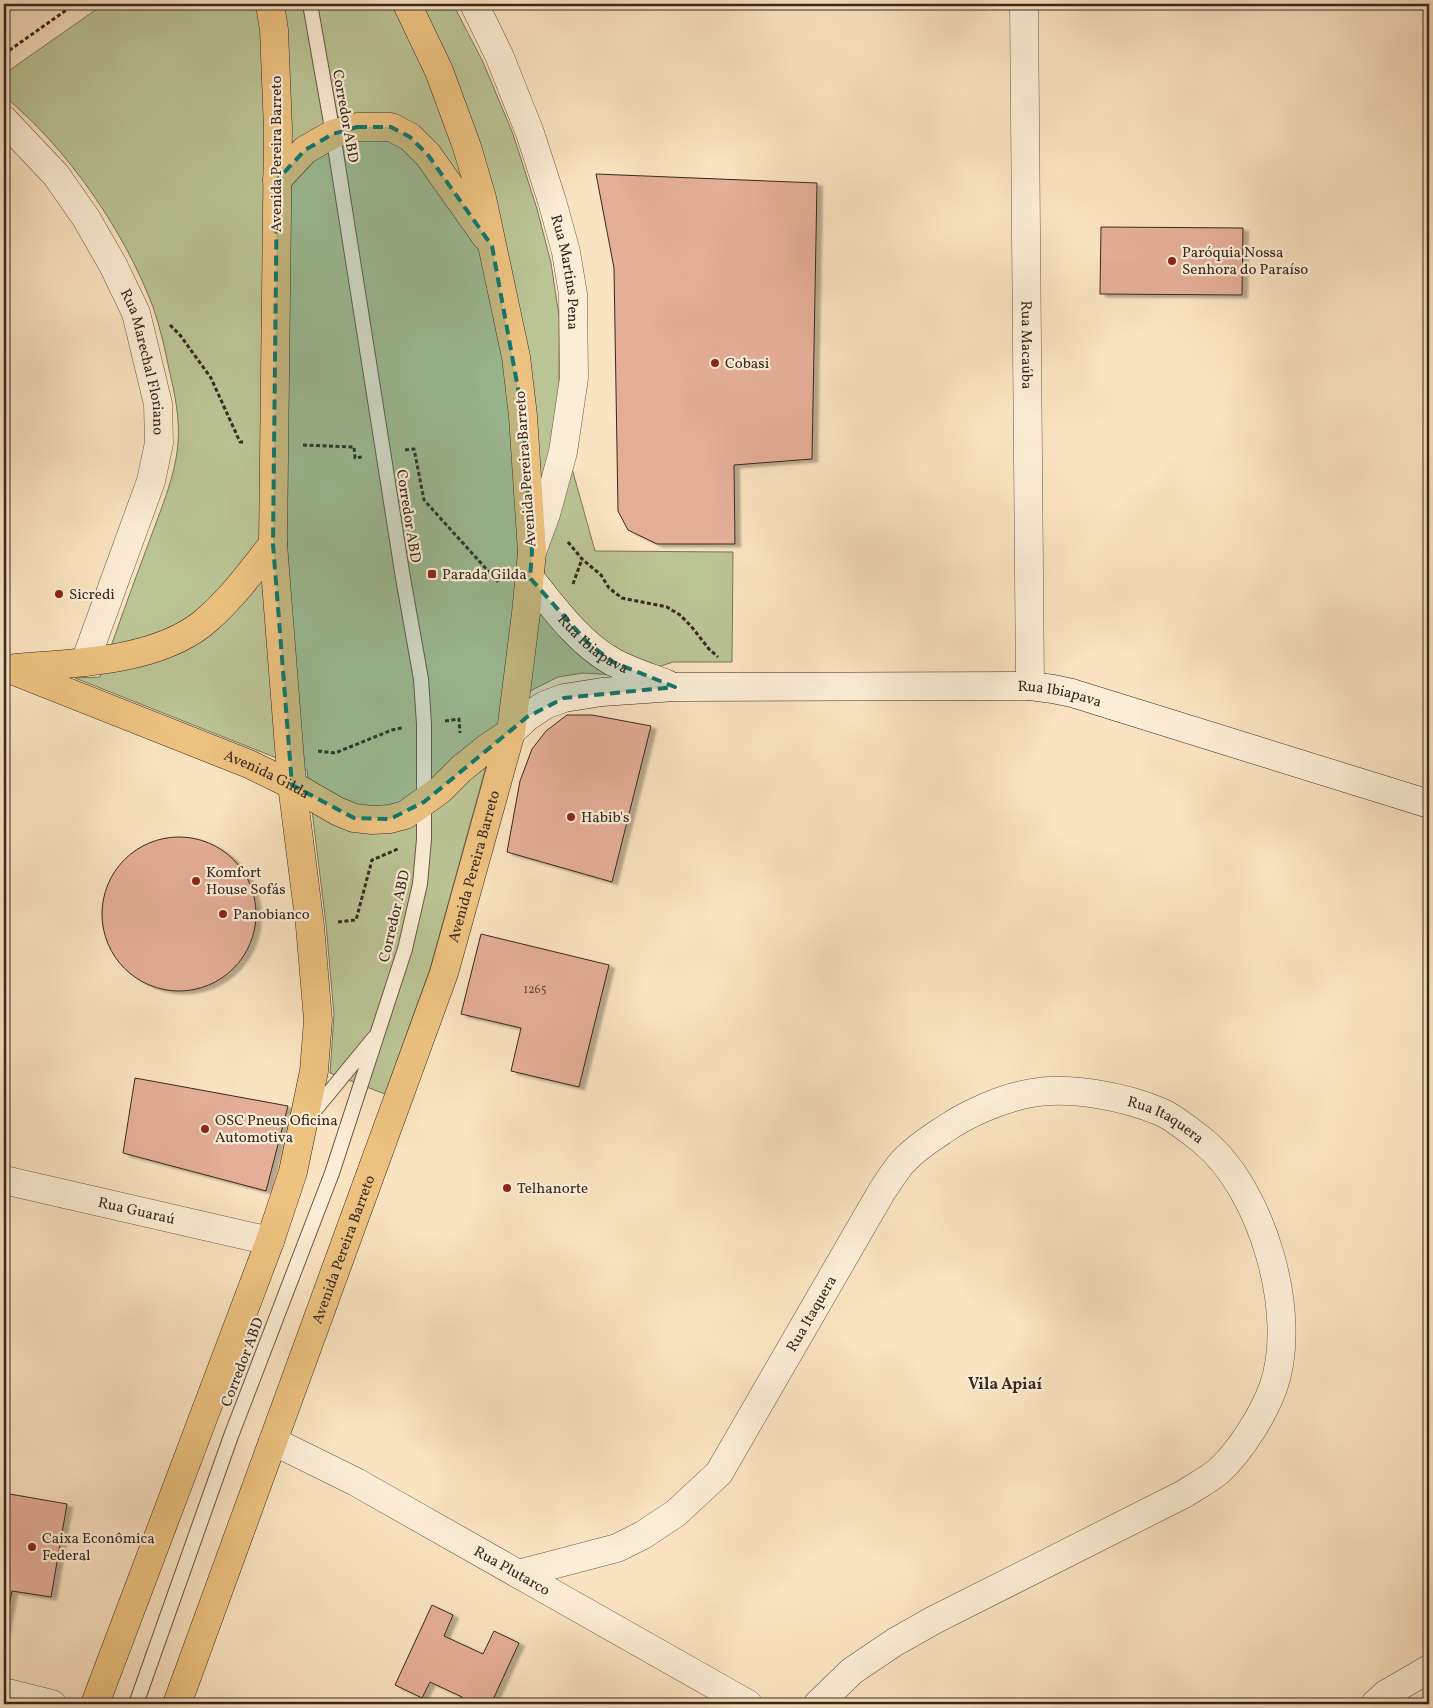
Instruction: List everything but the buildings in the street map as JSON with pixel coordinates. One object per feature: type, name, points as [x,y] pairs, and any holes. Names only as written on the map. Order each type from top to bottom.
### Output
[{"type":"main road","name":"Avenida Pereira Barreto","points":[[96,1704],[270,1241],[293,1172],[314,1071],[318,1020],[310,926],[292,785],[273,544],[278,129],[274,30],[270,4]]},
{"type":"main road","name":"Avenida Pereira Barreto","points":[[177,1704],[444,973],[511,732],[531,565],[529,489],[516,356],[482,198],[467,147],[439,71],[407,4]]},
{"type":"main road","points":[[277,180],[305,150],[333,134],[356,127],[391,127],[410,137],[428,155],[492,246]]},
{"type":"main road","points":[[6,668],[85,662],[133,654],[169,642],[201,624],[231,596],[273,544]]},
{"type":"main road","name":"Avenida Gilda","points":[[6,668],[249,764],[292,785],[337,811],[354,818],[390,820],[405,815],[424,802],[487,748],[511,732]]},
{"type":"street","name":"Rua Martins Pena","points":[[474,4],[499,55],[530,133],[566,252],[574,294],[574,378],[563,452],[531,565]]},
{"type":"street","name":"Rua Macaúba","points":[[1024,4],[1030,686]]},
{"type":"street","name":"Rua Marechal Floriano","points":[[4,120],[56,175],[81,211],[113,265],[136,313],[158,404],[159,443],[151,481],[85,662]]},
{"type":"street","name":"Rua Ibiapava","points":[[531,565],[560,616],[588,643],[613,662],[675,687]]},
{"type":"street","name":"Rua Ibiapava","points":[[511,732],[526,717],[545,705],[564,698],[602,692],[675,687],[1030,686],[1053,688],[1072,693],[1429,804]]},
{"type":"street","name":"Rua Itaquera","points":[[518,1574],[617,1548],[643,1535],[676,1513],[719,1473],[882,1191],[901,1164],[929,1140],[961,1118],[994,1104],[1032,1092],[1072,1091],[1121,1098],[1163,1113],[1204,1141],[1225,1163],[1242,1188],[1261,1227],[1276,1275],[1281,1352],[1273,1388],[1254,1425],[1239,1449],[1219,1471],[1184,1494],[934,1620],[895,1642],[852,1671],[818,1704]]},
{"type":"street","name":"Rua Guaraú","points":[[4,1180],[270,1241]]},
{"type":"street","name":"Rua Plutarco","points":[[273,1441],[356,1482],[748,1704]]},
{"type":"street","points":[[1375,1704],[1386,1694],[1429,1669]]},
{"type":"street","points":[[4,1692],[52,1704]]},
{"type":"lane","name":"Corredor ABD","points":[[136,1704],[231,1436],[332,1173],[379,1032],[407,940],[420,884],[424,839],[424,724],[421,679],[383,454],[333,134],[310,4]]},
{"type":"lane","name":"Corredor ABD","points":[[303,1125],[379,1032]]},
{"type":"path","points":[[4,54],[75,4]]},
{"type":"path","points":[[136,313],[153,307],[180,335],[211,378],[240,442],[354,447],[355,458],[414,449],[424,500],[526,613]]},
{"type":"path","points":[[546,514],[582,558],[601,575],[609,588],[622,598],[667,607],[680,615],[709,649],[723,662],[723,688]]},
{"type":"path","points":[[310,926],[356,920],[372,860],[424,839]]},
{"type":"highlighted area","points":[[357,127],[391,127],[410,137],[428,155],[492,246],[523,416],[532,552],[530,578],[588,643],[613,662],[675,687],[564,698],[527,717],[424,802],[390,819],[354,818],[292,785],[273,544],[277,180],[305,150],[333,134]]},
{"type":"green space","points":[[104,4],[453,4],[483,62],[513,134],[537,209],[551,263],[559,316],[559,422],[595,551],[733,552],[732,662],[673,662],[631,676],[583,673],[558,677],[530,691],[487,763],[430,969],[385,1094],[330,1073],[334,1015],[326,924],[307,770],[75,678],[100,677],[174,469],[178,444],[178,416],[156,315],[141,278],[110,220],[71,165],[50,140],[4,96],[4,74]]},
{"type":"place","name":"Paróquia Nossa Senhora do Paraíso","points":[[1172,261]]},
{"type":"place","name":"Cobasi","points":[[715,363]]},
{"type":"place","name":"Parada Gilda","points":[[432,574]]},
{"type":"place","name":"Sicredi","points":[[59,594]]},
{"type":"place","name":"Habib's","points":[[571,817]]},
{"type":"place","name":"Komfort House Sofás","points":[[196,881]]},
{"type":"place","name":"Panobianco","points":[[223,914]]},
{"type":"place","name":"OSC Pneus Oficina Automotiva","points":[[205,1129]]},
{"type":"place","name":"Telhanorte","points":[[507,1188]]},
{"type":"place","name":"Caixa Econômica Federal","points":[[32,1547]]},
{"type":"district","name":"Vila Apiaí","points":[[1005,1383]]}]
